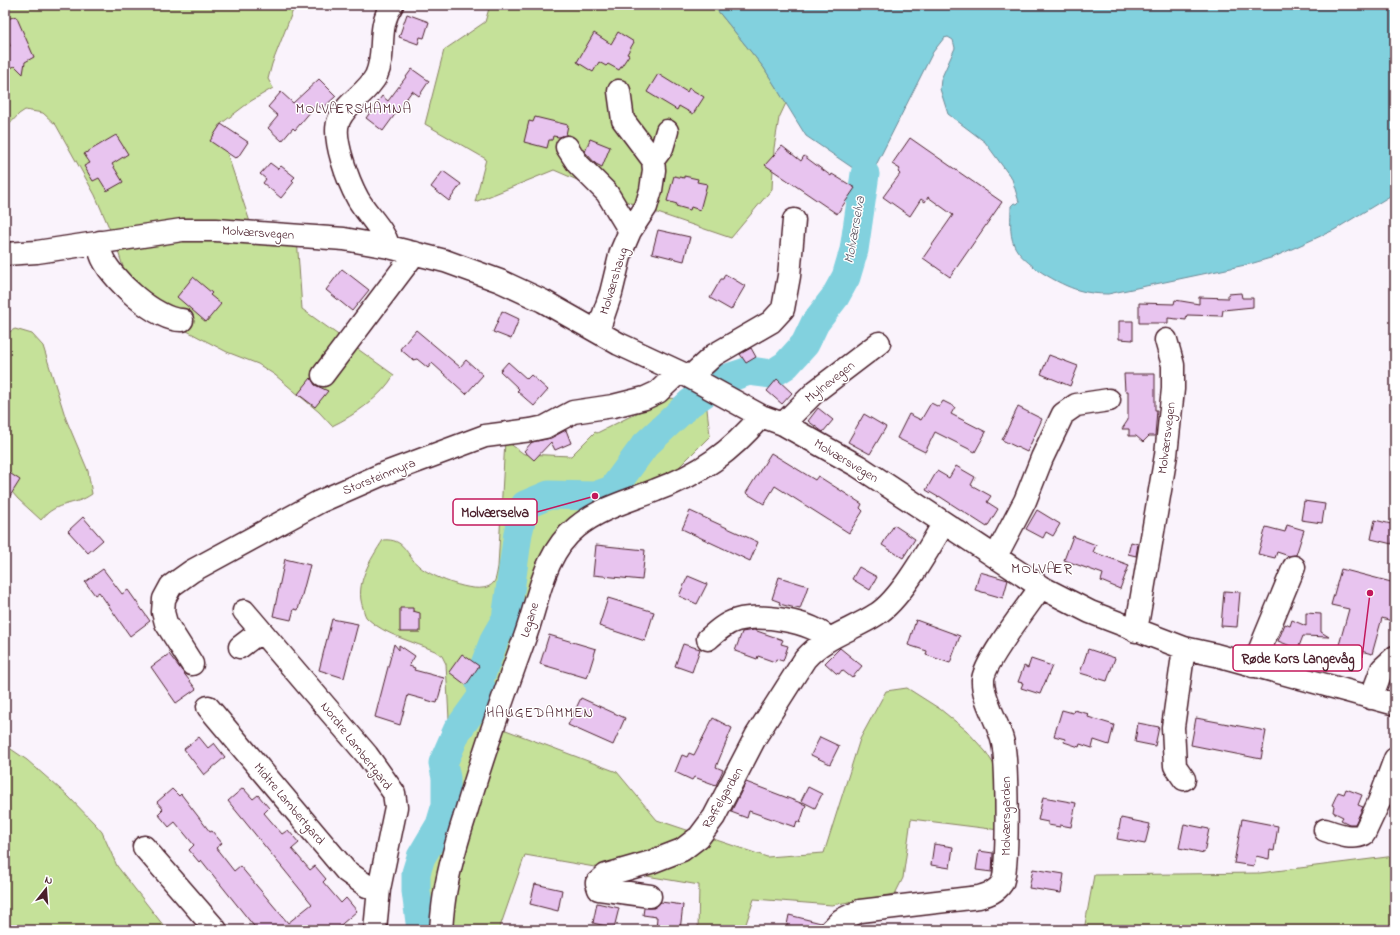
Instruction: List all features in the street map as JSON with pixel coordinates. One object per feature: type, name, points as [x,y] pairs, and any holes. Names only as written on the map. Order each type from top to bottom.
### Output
[{"type":"street","points":[[389,247],[379,226],[361,203],[352,187],[341,155],[336,128],[344,110],[376,76],[381,54],[383,25],[392,5]]},
{"type":"street","points":[[619,91],[623,120],[653,160],[662,148],[667,131]]},
{"type":"street","name":"Molværshaug","points":[[567,147],[578,164],[607,193],[630,231]]},
{"type":"street","name":"Molværshaug","points":[[598,331],[611,293],[621,252],[630,231],[646,207],[654,177],[653,160]]},
{"type":"street","points":[[690,377],[714,355],[771,322],[783,309],[789,276],[794,220]]},
{"type":"street","name":"Molværsvegen","points":[[5,254],[37,252],[182,230],[216,230],[344,239],[389,247],[445,261],[500,281],[543,301],[619,344],[690,377],[761,416],[783,424],[858,466],[1041,587],[1090,612],[1136,631],[1184,648],[1395,704]]},
{"type":"street","points":[[100,242],[101,254],[119,281],[146,304],[161,314],[174,320],[182,320]]},
{"type":"street","points":[[323,375],[415,253]]},
{"type":"street","name":"Molværsvegen","points":[[1136,631],[1166,454],[1174,389],[1173,365],[1166,340]]},
{"type":"street","name":"Mylnevegen","points":[[783,424],[816,391],[879,343]]},
{"type":"street","name":"Storsteinmyra","points":[[192,664],[166,623],[163,612],[164,599],[172,586],[192,571],[319,502],[375,477],[485,436],[545,427],[573,412],[613,406],[645,398],[690,377]]},
{"type":"street","points":[[996,556],[1025,501],[1042,458],[1063,414],[1076,405],[1109,400]]},
{"type":"street","name":"Legane","points":[[441,930],[446,887],[481,757],[526,634],[544,575],[557,549],[576,527],[593,515],[612,506],[680,480],[721,456],[747,433],[761,416]]},
{"type":"street","name":"Raffelgarden","points":[[650,896],[599,889],[597,882],[606,874],[651,862],[682,850],[700,837],[714,817],[756,736],[783,692],[813,650],[828,639],[882,610],[906,582],[944,523]]},
{"type":"street","points":[[1253,666],[1294,568]]},
{"type":"street","name":"Molværsgarden","points":[[831,930],[841,920],[860,911],[979,897],[991,894],[1002,882],[1006,857],[1006,762],[999,729],[985,693],[983,679],[989,663],[1041,587]]},
{"type":"street","name":"Nordre Lambertgard","points":[[244,611],[367,755],[394,793],[396,807],[379,889],[375,930]]},
{"type":"street","points":[[708,638],[724,626],[736,620],[754,618],[798,622],[811,626],[828,639]]},
{"type":"street","points":[[240,647],[261,631]]},
{"type":"street","points":[[1184,648],[1173,727],[1175,766],[1184,779]]},
{"type":"street","points":[[1371,698],[1382,669],[1395,657]]},
{"type":"street","name":"Midtre Lambertgard","points":[[208,707],[346,871],[367,886],[379,889]]},
{"type":"street","points":[[1325,830],[1343,836],[1359,836],[1364,834],[1380,802],[1395,759]]},
{"type":"street","points":[[144,847],[216,930]]},
{"type":"green space","points":[[5,5],[295,5],[272,64],[268,79],[273,88],[251,101],[218,126],[251,225],[297,237],[302,309],[394,375],[389,383],[375,398],[358,411],[332,426],[319,412],[275,375],[258,364],[227,352],[185,330],[126,276],[114,239],[95,195],[56,125],[43,113],[25,110],[19,114],[5,129]]},
{"type":"green space","points":[[490,5],[713,5],[764,68],[786,103],[779,118],[774,148],[772,189],[731,238],[640,207],[554,170],[475,202],[486,159],[425,124],[444,50],[485,22]]},
{"type":"green space","points":[[15,329],[32,334],[43,346],[66,419],[88,471],[92,494],[79,501],[53,509],[41,520],[18,499],[5,484],[5,334]]},
{"type":"green space","points":[[667,398],[706,400],[710,436],[661,485],[588,510],[513,643],[482,721],[617,772],[657,820],[767,857],[824,853],[860,739],[886,691],[907,688],[940,709],[966,730],[986,752],[1001,776],[999,830],[911,819],[903,878],[895,894],[832,905],[754,899],[744,930],[698,930],[699,885],[525,855],[499,930],[413,930],[426,891],[443,774],[449,719],[446,664],[442,656],[435,651],[391,634],[375,625],[366,617],[361,599],[362,581],[365,572],[383,540],[391,540],[401,544],[420,567],[435,576],[457,585],[479,588],[488,587],[495,581],[498,567],[505,440],[524,454],[571,456],[595,432],[597,433]]},
{"type":"green space","points":[[5,745],[27,760],[68,796],[95,824],[102,832],[117,866],[167,930],[5,930]]},
{"type":"green space","points":[[1395,856],[1395,930],[1084,930],[1094,875],[1260,873]]},
{"type":"water","points":[[713,5],[1395,5],[1395,193],[1334,230],[1274,257],[1250,264],[1108,294],[1078,290],[1061,283],[1042,272],[1024,259],[1018,252],[1012,240],[1011,231],[1011,206],[1014,203],[1017,204],[1019,202],[1012,179],[985,142],[948,114],[940,89],[941,79],[955,48],[953,40],[948,37],[944,38],[933,52],[869,179],[806,136],[764,68]]},
{"type":"building","points":[[407,14],[429,22],[424,38],[420,37],[418,44],[399,37]]},
{"type":"building","points":[[16,16],[34,57],[25,62],[23,74],[15,66],[5,70],[5,48],[10,46],[5,33],[5,20]]},
{"type":"building","points":[[618,32],[634,42],[627,54],[629,55],[619,70],[608,64],[606,66],[599,62],[593,72],[577,62],[594,33],[611,44]]},
{"type":"building","points":[[412,69],[429,81],[419,96],[412,91],[383,131],[366,118],[382,96],[388,101]]},
{"type":"building","points":[[658,74],[687,92],[689,88],[704,97],[693,114],[679,106],[677,110],[647,92]]},
{"type":"building","points":[[319,79],[336,96],[322,109],[317,104],[295,130],[293,128],[282,141],[268,128],[278,116],[268,107],[281,92],[293,103]]},
{"type":"building","points":[[535,117],[568,125],[566,135],[559,137],[553,136],[552,140],[549,140],[547,148],[524,142],[529,121],[533,122]]},
{"type":"building","points":[[221,124],[248,142],[238,157],[235,158],[210,141]]},
{"type":"building","points":[[116,135],[128,154],[112,164],[123,182],[107,191],[99,178],[93,181],[84,166],[90,163],[84,154]]},
{"type":"building","points":[[910,138],[1002,202],[950,277],[923,258],[953,215],[928,197],[925,202],[921,199],[910,216],[883,197],[900,174],[898,172],[900,169],[892,164]]},
{"type":"building","points":[[590,139],[610,147],[602,167],[596,164],[585,152]]},
{"type":"building","points":[[782,146],[801,161],[804,156],[831,176],[832,174],[855,188],[837,214],[765,165]]},
{"type":"building","points":[[270,163],[278,169],[281,166],[295,177],[292,180],[294,182],[281,198],[263,183],[266,179],[260,174]]},
{"type":"building","points":[[443,171],[461,184],[449,201],[431,187]]},
{"type":"building","points":[[674,176],[684,178],[684,176],[698,179],[697,182],[707,184],[700,210],[691,207],[690,210],[676,206],[677,204],[667,201]]},
{"type":"building","points":[[658,230],[690,237],[684,261],[652,253]]},
{"type":"building","points":[[342,269],[369,290],[352,311],[326,290]]},
{"type":"building","points":[[725,274],[745,286],[731,310],[710,298]]},
{"type":"building","points":[[193,277],[212,293],[210,295],[221,304],[206,322],[177,297]]},
{"type":"building","points":[[1241,293],[1242,298],[1253,298],[1253,307],[1223,310],[1222,316],[1187,315],[1186,320],[1168,318],[1168,323],[1139,323],[1139,303],[1174,304],[1175,300],[1199,304],[1199,297],[1228,298],[1228,294]]},
{"type":"building","points":[[502,311],[519,319],[511,339],[493,332]]},
{"type":"building","points":[[1119,321],[1133,321],[1133,340],[1119,339]]},
{"type":"building","points":[[416,330],[460,367],[466,360],[483,375],[466,394],[432,363],[428,368],[417,359],[413,360],[400,349]]},
{"type":"building","points":[[751,348],[756,357],[746,363],[740,354]]},
{"type":"building","points":[[1049,355],[1078,366],[1070,386],[1041,374]]},
{"type":"building","points":[[508,362],[527,379],[531,375],[548,390],[534,406],[517,391],[519,389],[500,371]]},
{"type":"building","points":[[1124,374],[1155,374],[1155,410],[1157,410],[1155,436],[1149,436],[1143,442],[1136,436],[1129,436],[1129,429],[1122,429],[1128,420],[1128,391],[1125,391]]},
{"type":"building","points":[[311,378],[315,385],[328,391],[315,407],[298,394]]},
{"type":"building","points":[[777,379],[792,393],[782,404],[767,391]]},
{"type":"building","points":[[943,401],[955,407],[951,414],[986,432],[975,452],[935,432],[925,452],[897,438],[909,414],[921,420],[931,403],[939,407]]},
{"type":"building","points":[[1018,407],[1042,419],[1027,452],[1002,440]]},
{"type":"building","points":[[818,408],[833,420],[823,432],[808,421]]},
{"type":"building","points":[[864,414],[886,427],[870,454],[848,442]]},
{"type":"building","points":[[566,430],[571,443],[555,450],[551,442],[534,460],[524,451],[532,442],[551,438]]},
{"type":"building","points":[[771,453],[815,480],[818,476],[862,504],[860,508],[863,511],[849,533],[775,486],[764,504],[746,493]]},
{"type":"building","points":[[956,466],[975,477],[971,485],[991,496],[987,502],[998,509],[987,527],[939,496],[938,497],[926,490],[937,471],[949,478]]},
{"type":"building","points":[[5,470],[20,480],[5,504]]},
{"type":"building","points":[[1304,501],[1325,504],[1322,523],[1301,520]]},
{"type":"building","points":[[1037,510],[1060,524],[1053,536],[1046,532],[1043,538],[1026,529]]},
{"type":"building","points":[[690,511],[758,542],[750,561],[682,529]]},
{"type":"building","points":[[83,517],[103,540],[88,553],[68,531]]},
{"type":"building","points":[[1375,520],[1395,525],[1392,544],[1371,539]]},
{"type":"building","points":[[894,525],[915,539],[903,558],[882,545]]},
{"type":"building","points":[[1287,525],[1304,530],[1296,555],[1289,556],[1277,552],[1275,558],[1258,554],[1266,527],[1285,532]]},
{"type":"building","points":[[1073,536],[1096,545],[1093,552],[1129,565],[1120,589],[1101,581],[1103,574],[1064,560]]},
{"type":"building","points":[[1131,542],[1138,544],[1136,556],[1128,554]]},
{"type":"building","points":[[596,545],[645,550],[642,580],[593,575]]},
{"type":"building","points":[[285,559],[310,565],[298,610],[294,609],[291,620],[273,616]]},
{"type":"building","points":[[859,567],[877,577],[870,590],[852,579]]},
{"type":"building","points":[[103,569],[122,594],[128,590],[150,621],[130,636],[99,592],[95,595],[85,582]]},
{"type":"building","points":[[1341,569],[1395,583],[1395,622],[1382,618],[1372,654],[1339,645],[1349,609],[1331,605]]},
{"type":"building","points":[[980,572],[1008,580],[1003,598],[975,590]]},
{"type":"building","points":[[688,576],[707,584],[697,604],[679,596]]},
{"type":"building","points":[[779,577],[808,586],[800,609],[779,604],[780,602],[772,599]]},
{"type":"building","points":[[1224,591],[1240,592],[1237,627],[1221,626]]},
{"type":"building","points":[[608,598],[654,612],[645,641],[599,626]]},
{"type":"building","points":[[400,608],[413,608],[413,611],[420,613],[420,632],[400,632]]},
{"type":"building","points":[[1306,613],[1321,614],[1321,632],[1329,637],[1303,636],[1298,649],[1278,641],[1285,624],[1290,626],[1292,620],[1306,626]]},
{"type":"building","points":[[332,619],[358,624],[344,678],[319,670]]},
{"type":"building","points":[[916,620],[960,636],[950,663],[926,655],[927,651],[908,645]]},
{"type":"building","points":[[754,630],[783,640],[781,644],[788,646],[783,661],[776,659],[775,662],[758,656],[757,659],[735,651],[742,632]]},
{"type":"building","points":[[549,635],[596,649],[587,678],[540,664]]},
{"type":"building","points":[[394,644],[399,650],[399,645],[415,656],[409,666],[415,668],[414,670],[444,678],[437,703],[408,695],[400,725],[375,717]]},
{"type":"building","points":[[683,644],[700,649],[692,672],[675,666]]},
{"type":"building","points":[[840,648],[862,666],[852,678],[842,670],[839,674],[836,673],[825,663]]},
{"type":"building","points":[[1088,649],[1115,658],[1107,681],[1080,673]]},
{"type":"building","points":[[169,654],[196,689],[176,703],[151,667]]},
{"type":"building","points":[[462,654],[479,666],[466,685],[449,672]]},
{"type":"building","points":[[1031,659],[1052,666],[1040,694],[1021,688],[1023,683],[1018,682],[1024,666],[1028,668]]},
{"type":"building","points":[[581,698],[625,718],[613,745],[568,725]]},
{"type":"building","points":[[1062,710],[1073,713],[1074,710],[1089,714],[1088,717],[1114,725],[1109,745],[1094,740],[1092,748],[1080,744],[1079,747],[1064,742],[1065,739],[1054,736]]},
{"type":"building","points":[[713,718],[732,728],[716,767],[723,770],[716,785],[694,777],[692,780],[675,772],[682,755],[687,757],[689,753],[694,755]]},
{"type":"building","points":[[1196,718],[1266,731],[1261,759],[1191,745]]},
{"type":"building","points":[[1138,723],[1159,727],[1155,746],[1135,742]]},
{"type":"building","points":[[199,737],[208,748],[214,743],[225,757],[204,775],[184,749]]},
{"type":"building","points":[[820,737],[839,746],[830,764],[811,755]]},
{"type":"building","points":[[746,782],[806,805],[800,823],[797,821],[795,827],[749,811],[747,818],[731,812]]},
{"type":"building","points":[[808,787],[822,794],[815,808],[801,801]]},
{"type":"building","points":[[243,788],[253,799],[258,795],[269,808],[264,813],[282,834],[288,830],[299,843],[292,849],[310,870],[315,866],[326,879],[323,882],[341,903],[346,898],[357,911],[335,930],[257,930],[201,860],[199,862],[189,850],[194,845],[175,822],[169,827],[158,814],[163,809],[157,802],[172,789],[179,796],[181,794],[210,832],[212,831],[222,843],[216,848],[234,871],[240,866],[288,923],[312,904],[228,801]]},
{"type":"building","points":[[1346,789],[1362,795],[1358,805],[1363,807],[1355,824],[1349,824],[1341,820],[1343,817],[1333,812],[1334,806],[1332,805],[1338,792],[1344,794]]},
{"type":"building","points":[[1043,797],[1076,803],[1071,827],[1048,825],[1048,822],[1038,820]]},
{"type":"building","points":[[1121,818],[1150,824],[1145,844],[1117,839]]},
{"type":"building","points":[[1242,819],[1278,826],[1274,851],[1270,850],[1269,859],[1256,856],[1254,866],[1234,863]]},
{"type":"building","points":[[1184,824],[1209,829],[1204,853],[1179,848]]},
{"type":"building","points":[[934,844],[953,847],[950,868],[931,865]]},
{"type":"building","points":[[979,851],[993,853],[992,872],[976,870]]},
{"type":"building","points":[[1033,869],[1064,874],[1061,893],[1029,888]]},
{"type":"building","points":[[535,884],[562,890],[558,911],[530,904]]},
{"type":"building","points":[[661,902],[683,905],[680,930],[656,930],[657,917],[643,915],[644,908],[654,908]]},
{"type":"building","points":[[597,903],[619,908],[614,928],[593,923]]},
{"type":"building","points":[[789,915],[821,923],[819,930],[786,930]]},
{"type":"waterway","name":"Molværselva","points":[[421,930],[416,891],[416,873],[421,857],[440,825],[446,805],[446,778],[443,763],[457,731],[483,695],[479,680],[495,638],[506,619],[518,533],[525,505],[549,495],[595,496],[612,490],[645,445],[690,403],[725,379],[749,371],[772,374],[786,365],[805,344],[815,323],[835,297],[846,277],[854,250],[865,174]]},
{"type":"place","name":"Molværselva","points":[[595,496]]},
{"type":"place","name":"Røde Kors Langevåg","points":[[1370,593]]},
{"type":"district","name":"MOLVÆRSHAMNA","points":[[354,109]]},
{"type":"district","name":"MOLVÆR","points":[[1042,569]]},
{"type":"district","name":"HAUGEDAMMEN","points":[[540,713]]}]
